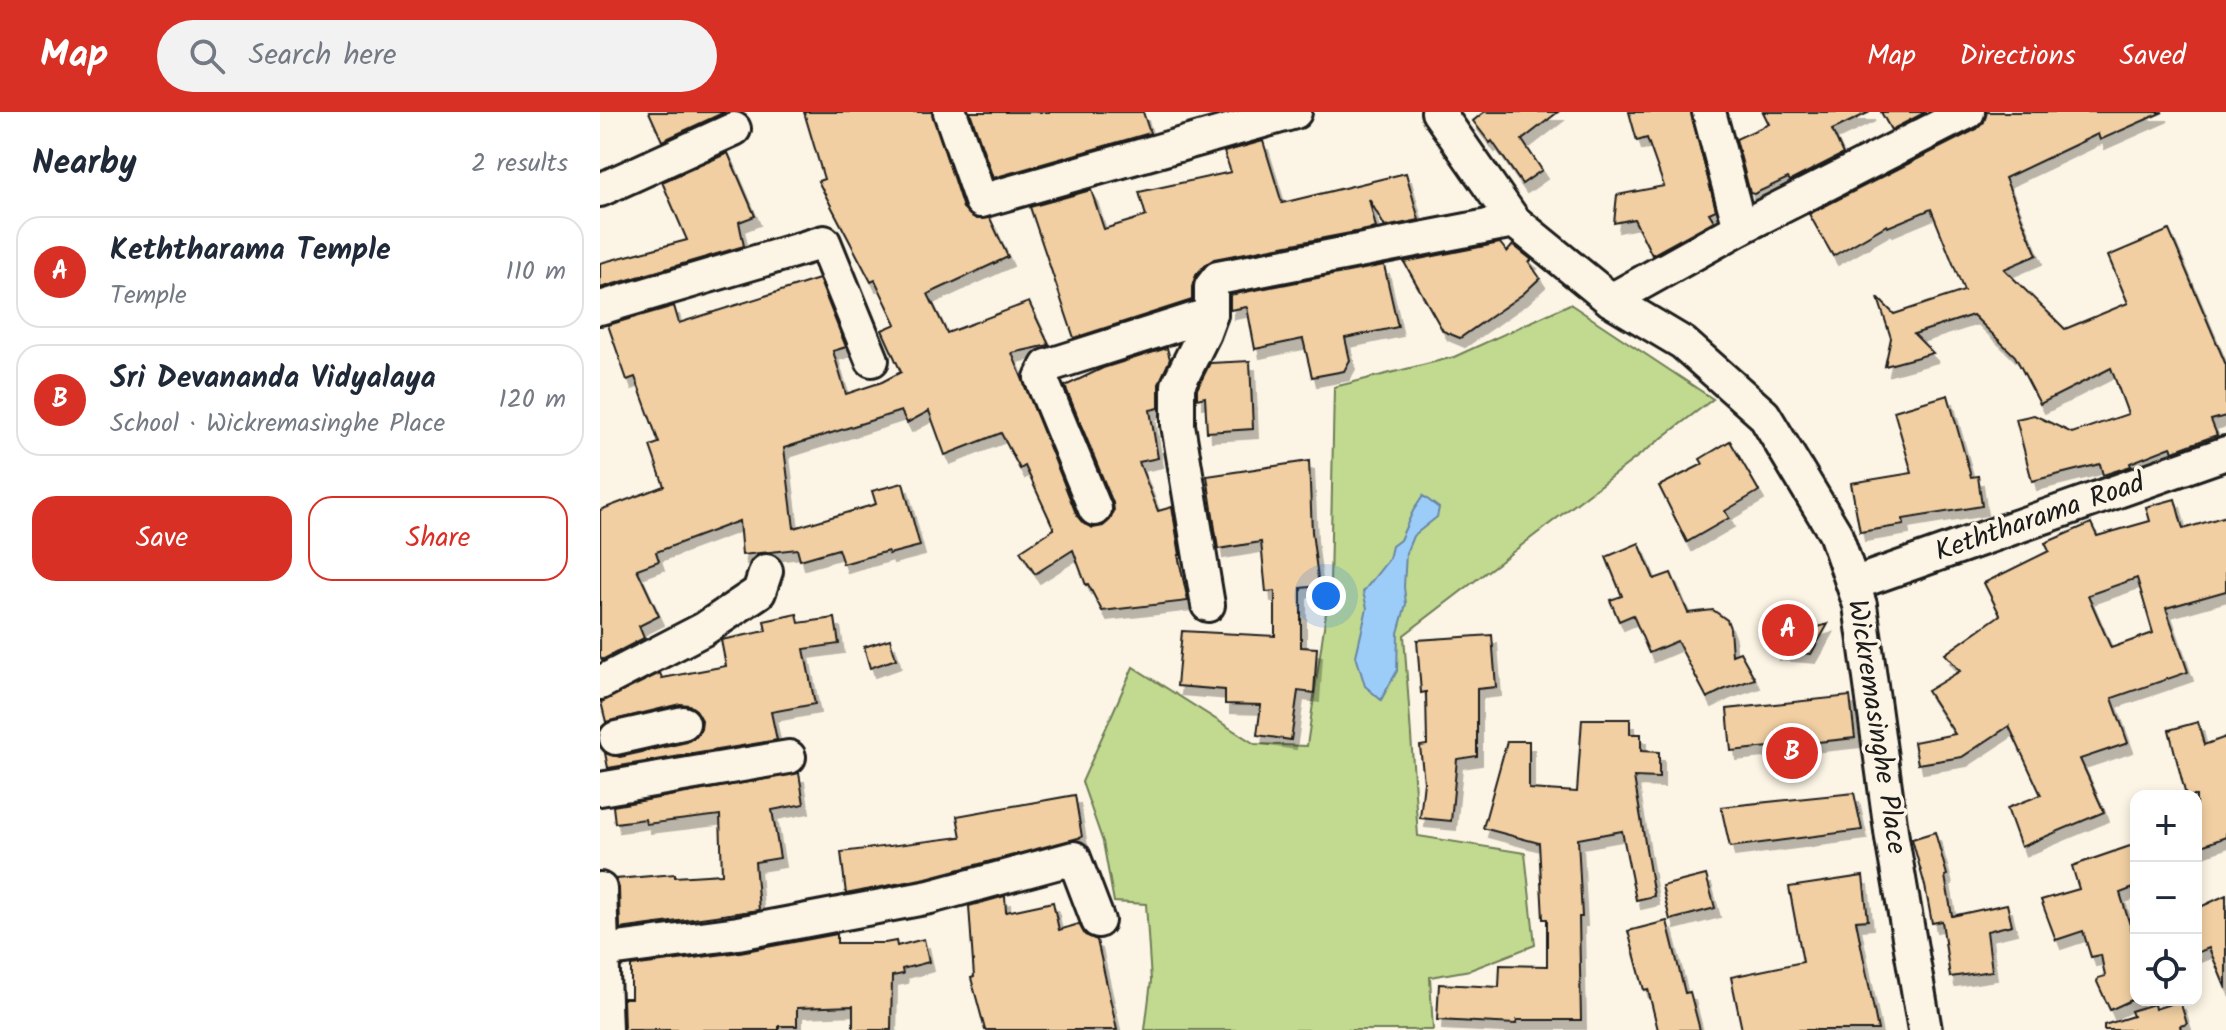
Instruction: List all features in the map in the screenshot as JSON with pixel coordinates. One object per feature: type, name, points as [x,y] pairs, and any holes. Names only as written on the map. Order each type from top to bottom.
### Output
[{"type":"street","points":[[950,112],[981,201],[1295,112]]},
{"type":"street","name":"Wickremasinghe Place","points":[[1438,112],[1514,221],[1611,300],[1683,343],[1764,415],[1835,533],[1860,605],[1892,838],[1925,1030]]},
{"type":"street","points":[[1709,112],[1740,228]]},
{"type":"street","points":[[1611,300],[1740,228],[1968,112]]},
{"type":"street","points":[[600,190],[734,129]]},
{"type":"street","points":[[1208,605],[1178,425],[1178,385],[1211,314],[1211,287],[1218,278],[1514,221]]},
{"type":"street","points":[[600,308],[824,242],[872,360]]},
{"type":"street","points":[[1095,509],[1041,378],[1047,366],[1211,314]]},
{"type":"street","name":"Keththarama Road","points":[[1853,584],[2226,453]]},
{"type":"street","points":[[600,683],[704,629],[759,592],[766,571]]},
{"type":"street","points":[[616,738],[683,723]]},
{"type":"street","points":[[600,789],[789,757]]},
{"type":"street","points":[[602,951],[738,933],[930,897],[1074,858],[1098,921]]},
{"type":"street","points":[[600,889],[605,1030]]},
{"type":"green space","points":[[1570,304],[1713,399],[1404,635],[1418,836],[1525,853],[1535,945],[1470,970],[1430,977],[1433,1030],[1145,1030],[1151,981],[1146,904],[1114,902],[1103,842],[1082,782],[1133,667],[1255,744],[1307,746],[1330,585],[1334,387],[1454,357]]},
{"type":"water","points":[[1423,496],[1439,508],[1437,517],[1413,536],[1406,553],[1406,604],[1398,633],[1397,671],[1381,700],[1365,686],[1356,656],[1367,608],[1363,592],[1389,559],[1392,546],[1400,540]]},
{"type":"building","points":[[649,112],[725,112],[662,141]]},
{"type":"building","points":[[804,112],[932,112],[963,208],[976,219],[990,218],[1008,257],[928,294],[947,333],[1029,302],[1049,345],[1012,353],[1077,516],[1093,528],[1103,526],[1110,520],[1113,503],[1065,386],[1103,368],[1167,348],[1170,359],[1159,384],[1159,408],[1150,410],[1158,458],[1139,462],[1158,511],[1172,507],[1188,601],[1102,611],[1086,585],[1073,550],[1035,574],[1020,551],[1054,529],[1025,466],[1020,469],[1001,433],[945,455],[929,411],[907,423],[901,411],[784,448],[794,528],[876,504],[872,491],[903,483],[920,546],[889,554],[888,551],[843,564],[838,549],[800,560],[797,549],[742,555],[739,521],[656,552],[659,561],[637,569],[659,616],[639,626],[644,638],[602,660],[600,510],[664,486],[650,446],[659,443],[635,377],[627,380],[608,325],[674,306],[679,323],[819,279],[846,347],[833,351],[846,394],[901,372],[882,330],[896,324],[875,280],[871,282],[818,181],[824,179]]},
{"type":"building","points":[[970,112],[1143,112],[1150,133],[993,178]]},
{"type":"building","points":[[1484,112],[1558,112],[1522,140],[1542,170],[1522,184],[1492,141],[1490,143],[1473,121]]},
{"type":"building","points":[[1629,112],[1691,112],[1716,210],[1709,213],[1714,221],[1652,255],[1634,219],[1614,223],[1617,195],[1664,186],[1647,138],[1637,141]]},
{"type":"building","points":[[1763,112],[1870,112],[1832,130],[1843,154],[1790,181],[1788,178],[1754,194],[1750,193],[1736,139],[1769,124]]},
{"type":"building","points":[[1881,112],[1926,112],[1891,130]]},
{"type":"building","points":[[1987,112],[2163,112],[2100,140],[2098,134],[2005,178],[2037,255],[2004,269],[2065,329],[2128,303],[2108,256],[2169,230],[2226,365],[2226,416],[2211,420],[2217,435],[2173,451],[2171,447],[2103,475],[2100,464],[2032,481],[2016,419],[2034,415],[2072,433],[2128,414],[2111,368],[2040,404],[2015,356],[1973,315],[1914,334],[1933,353],[1885,366],[1891,338],[1878,298],[1894,314],[1964,291],[1931,209],[1887,225],[1833,256],[1809,214],[1977,129],[1984,122]]},
{"type":"building","points":[[1263,141],[1282,203],[1406,173],[1419,220],[1385,227],[1369,199],[1376,228],[1214,259],[1196,275],[1192,300],[1074,338],[1030,207],[1091,190],[1104,229],[1146,216],[1139,192],[1231,172],[1224,152]]},
{"type":"building","points":[[728,153],[755,216],[739,222],[744,246],[600,288],[600,263],[687,240],[662,182]]},
{"type":"building","points":[[1500,243],[1507,252],[1513,245],[1532,260],[1529,262],[1540,278],[1523,294],[1460,338],[1443,331],[1404,262]]},
{"type":"building","points":[[1384,265],[1398,327],[1345,338],[1350,360],[1344,371],[1312,377],[1303,339],[1255,349],[1247,307],[1230,310],[1230,295]]},
{"type":"building","points":[[1250,361],[1253,429],[1207,432],[1205,397],[1197,399],[1197,389],[1210,363]]},
{"type":"building","points":[[1948,395],[1971,477],[1978,476],[1982,506],[1903,519],[1904,525],[1860,532],[1851,483],[1912,473],[1894,411]]},
{"type":"building","points":[[1730,441],[1759,491],[1725,511],[1729,518],[1687,542],[1659,486],[1703,464],[1700,459]]},
{"type":"building","points":[[1309,461],[1312,532],[1319,586],[1301,588],[1301,647],[1317,648],[1314,693],[1298,691],[1291,740],[1257,735],[1261,705],[1225,704],[1225,690],[1177,686],[1182,631],[1275,636],[1275,591],[1266,592],[1261,542],[1218,549],[1207,476]]},
{"type":"building","points":[[2175,499],[2183,529],[2226,516],[2226,591],[2166,608],[2188,672],[2112,698],[2128,743],[2080,759],[2104,812],[2021,847],[2007,808],[2041,795],[2009,726],[1962,757],[1918,764],[1914,742],[1955,734],[1927,691],[1960,671],[1945,654],[2000,615],[1984,583],[2049,551],[2045,543],[2091,523],[2097,536],[2150,521],[2146,507]],"holes":[[[2137,578],[2153,633],[2111,648],[2088,595]]]},
{"type":"building","points":[[1639,543],[1654,579],[1671,573],[1688,613],[1713,610],[1727,620],[1732,655],[1740,652],[1755,679],[1707,698],[1677,641],[1649,653],[1633,615],[1619,621],[1610,600],[1622,596],[1606,557]]},
{"type":"building","points":[[797,614],[799,623],[835,618],[839,644],[804,649],[815,704],[771,712],[777,740],[608,768],[605,753],[620,757],[687,742],[701,729],[702,720],[696,710],[680,704],[606,722],[601,702],[660,673],[662,678],[726,666],[721,640],[766,631],[764,621]]},
{"type":"building","points":[[1828,624],[1811,654],[1775,651],[1802,632]]},
{"type":"building","points":[[1492,635],[1496,687],[1477,689],[1477,756],[1457,759],[1451,821],[1420,818],[1424,782],[1420,746],[1427,745],[1426,692],[1421,693],[1417,640]]},
{"type":"building","points":[[890,639],[896,659],[870,668],[864,647]]},
{"type":"building","points":[[1850,696],[1855,738],[1731,751],[1727,709]]},
{"type":"building","points":[[1582,719],[1630,719],[1630,734],[1641,734],[1641,751],[1659,752],[1659,778],[1634,777],[1654,896],[1636,900],[1622,831],[1578,839],[1582,917],[1579,917],[1581,1020],[1517,1020],[1516,1024],[1437,1020],[1439,984],[1499,987],[1500,965],[1547,966],[1547,919],[1543,919],[1539,843],[1483,828],[1507,741],[1529,741],[1529,789],[1577,792]]},
{"type":"building","points":[[2198,722],[2204,745],[2226,737],[2226,837],[2202,846],[2202,790],[2184,790],[2169,730]]},
{"type":"building","points":[[799,773],[804,804],[772,810],[780,858],[755,862],[759,910],[620,929],[616,879],[722,874],[720,815],[646,824],[645,819],[615,823],[613,806]]},
{"type":"building","points":[[1854,793],[1862,830],[1730,847],[1721,807]]},
{"type":"building","points":[[1075,795],[1082,837],[926,878],[846,894],[841,852],[961,837],[957,816]]},
{"type":"building","points":[[1935,832],[1947,875],[1952,916],[2007,904],[2012,925],[1987,931],[1992,971],[1950,977],[1942,921],[1932,923],[1912,839]]},
{"type":"building","points":[[2130,846],[2130,889],[2120,893],[2130,925],[2130,1001],[2110,1010],[2097,982],[2098,978],[2105,976],[2101,955],[2091,957],[2083,931],[2056,940],[2041,900],[2079,889],[2072,866]]},
{"type":"building","points":[[1706,875],[1715,908],[1670,920],[1662,886]]},
{"type":"building","points":[[1863,876],[1868,920],[1856,921],[1878,1030],[1742,1030],[1731,977],[1803,962],[1789,887]]},
{"type":"building","points":[[2226,895],[2226,989],[2209,948],[2202,951],[2202,906]]},
{"type":"building","points":[[1005,896],[1006,912],[1053,902],[1059,930],[1079,924],[1085,935],[1097,940],[1117,1030],[985,1030],[971,978],[974,977],[969,906]]},
{"type":"building","points":[[1667,921],[1685,993],[1690,992],[1700,1030],[1658,1030],[1648,989],[1644,990],[1628,931]]},
{"type":"building","points":[[837,934],[837,943],[896,941],[897,946],[924,939],[929,962],[902,969],[903,974],[892,976],[891,1030],[853,1030],[853,1006],[797,1008],[797,1026],[779,1026],[779,1030],[624,1030],[623,998],[631,998],[631,966],[740,952]]},
{"type":"building","points":[[2147,1006],[2154,1006],[2155,1009],[2182,1006],[2187,1024],[2180,1026],[2181,1030],[2104,1030],[2104,1025],[2133,1016],[2131,1011]]},
{"type":"place","name":"Keththarama Temple","points":[[1788,630]]},
{"type":"place","name":"Sri Devananda Vidyalaya","points":[[1792,753]]}]
